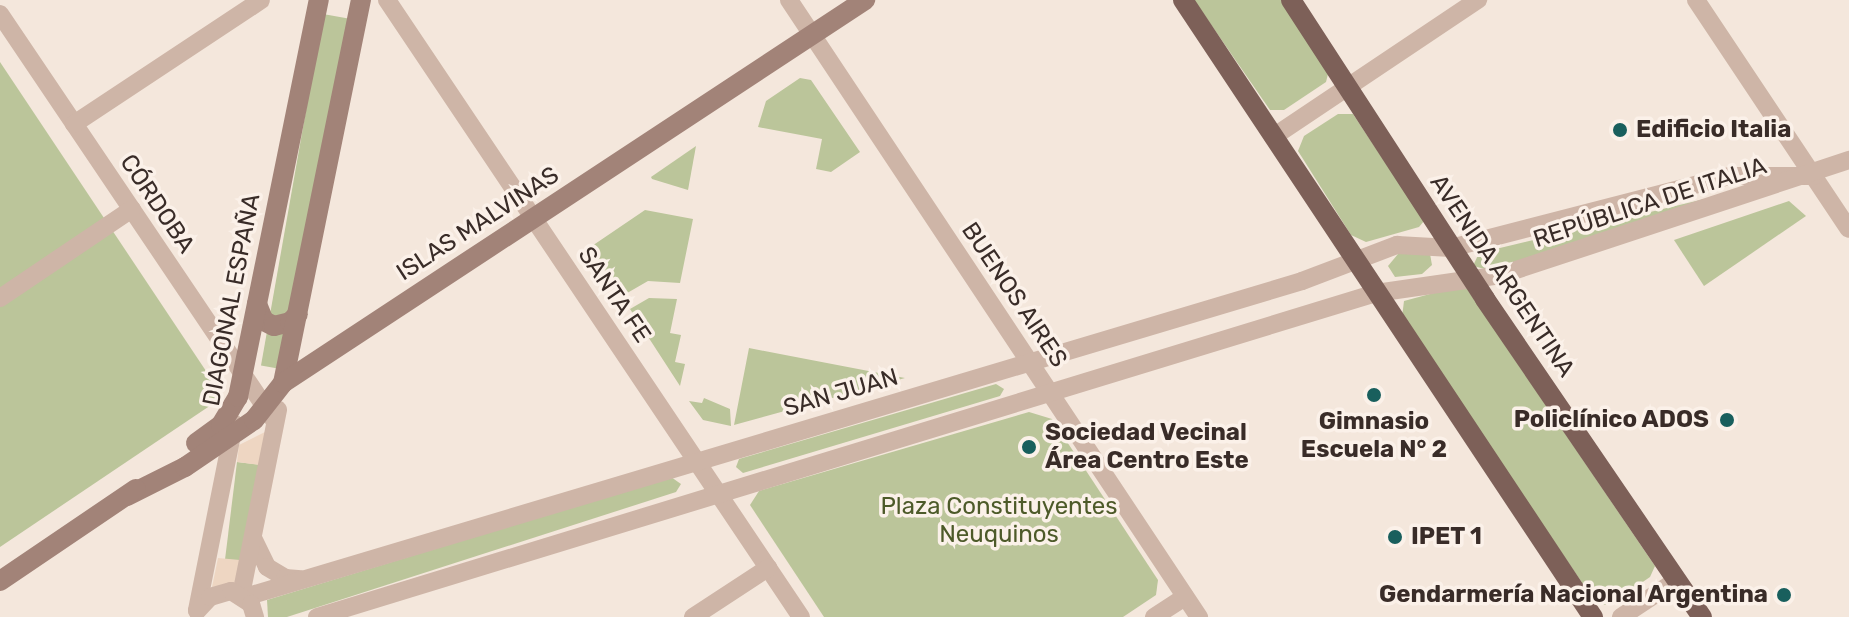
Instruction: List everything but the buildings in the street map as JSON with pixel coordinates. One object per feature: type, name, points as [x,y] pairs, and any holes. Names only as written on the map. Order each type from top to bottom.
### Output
[{"type":"main road","name":"ISLAS MALVINAS","points":[[127,496],[185,467],[232,435],[271,414],[283,383],[865,0]]},
{"type":"main road","points":[[1183,0],[1593,617]]},
{"type":"main road","name":"AVENIDA ARGENTINA","points":[[1291,0],[1451,248],[1702,617]]},
{"type":"main road","name":"DIAGONAL ESPAÑA","points":[[238,397],[319,1]]},
{"type":"main road","points":[[283,383],[359,4]]},
{"type":"main road","points":[[257,304],[264,321],[274,326],[285,325],[298,314]]},
{"type":"main road","name":"ISLAS MALVINAS","points":[[0,581],[127,496],[221,425],[238,397]]},
{"type":"street","points":[[74,124],[261,0]]},
{"type":"street","name":"SANTA FE","points":[[387,0],[801,617]]},
{"type":"street","name":"BUENOS AIRES","points":[[789,0],[1199,617]]},
{"type":"street","points":[[1273,137],[1478,0]]},
{"type":"street","points":[[1696,0],[1849,229]]},
{"type":"street","name":"CÓRDOBA","points":[[0,14],[271,414]]},
{"type":"street","name":"REPÚBLICA DE ITALIA","points":[[1376,293],[1501,275],[1814,176],[1849,160]]},
{"type":"street","name":"REPÚBLICA DE ITALIA","points":[[1451,248],[1730,176],[1814,176]]},
{"type":"street","points":[[0,298],[132,209]]},
{"type":"street","name":"SAN JUAN","points":[[243,596],[1317,276],[1354,260],[1409,243],[1451,248]]},
{"type":"street","points":[[1485,299],[1488,287],[1501,275]]},
{"type":"street","points":[[317,617],[1048,389],[1376,293]]},
{"type":"street","name":"DIAGONAL ESPAÑA","points":[[196,614],[238,397]]},
{"type":"street","points":[[255,617],[243,596],[271,414]]},
{"type":"street","points":[[253,536],[259,557],[273,571],[304,579]]},
{"type":"street","points":[[693,617],[768,568]]},
{"type":"street","points":[[1621,617],[1677,580]]},
{"type":"street","name":"DIAGONAL ESPAÑA","points":[[196,614],[218,592],[243,596]]},
{"type":"street","points":[[1154,617],[1185,597]]},
{"type":"green space","points":[[1194,0],[1283,0],[1328,74],[1326,82],[1284,110],[1270,110]]},
{"type":"green space","points":[[323,14],[350,19],[288,370],[261,366]]},
{"type":"green space","points":[[0,62],[218,389],[217,401],[0,547]]},
{"type":"green space","points":[[800,78],[811,80],[860,152],[831,172],[816,169],[822,139],[758,127],[766,101]]},
{"type":"green space","points":[[1338,114],[1353,114],[1424,221],[1419,227],[1366,242],[1351,235],[1298,151],[1304,136]]},
{"type":"green space","points":[[696,146],[688,190],[652,179],[651,177]]},
{"type":"green space","points":[[1742,190],[1489,270],[1473,266],[1479,253]]},
{"type":"green space","points":[[1789,201],[1806,216],[1704,286],[1674,240]]},
{"type":"green space","points":[[645,210],[693,219],[680,283],[648,281],[622,296],[589,248]]},
{"type":"green space","points":[[1398,254],[1430,254],[1432,265],[1422,274],[1395,277],[1388,266]]},
{"type":"green space","points":[[1456,287],[1467,289],[1655,566],[1650,577],[1612,603],[1604,605],[1591,596],[1402,317],[1404,301]]},
{"type":"green space","points":[[649,298],[677,299],[670,333],[681,335],[675,362],[685,364],[680,386],[630,309]]},
{"type":"green space","points":[[749,348],[780,354],[905,378],[734,425]]},
{"type":"green space","points":[[996,384],[1004,389],[1000,396],[743,473],[736,467],[739,459]]},
{"type":"green space","points":[[704,398],[730,409],[731,426],[703,420],[689,401],[702,403]]},
{"type":"green space","name":"Plaza Constituyentes Neuquinos","points":[[1029,412],[1052,419],[1158,580],[1156,595],[1123,617],[824,617],[750,505],[759,491]]},
{"type":"green space","points":[[237,462],[260,465],[248,562],[225,559]]},
{"type":"green space","points":[[671,477],[681,484],[676,492],[287,617],[268,617],[267,600]]},
{"type":"shaded area","points":[[267,431],[260,465],[237,462],[239,445]]},
{"type":"shaded area","points":[[218,558],[240,560],[235,583],[212,587]]},
{"type":"place","name":"Edificio Italia","points":[[1620,130]]},
{"type":"place","name":"Gimnasio Escuela N° 2","points":[[1374,395]]},
{"type":"place","name":"Policlínico ADOS","points":[[1727,420]]},
{"type":"place","name":"Sociedad Vecinal Área Centro Este","points":[[1029,447]]},
{"type":"place","name":"IPET 1","points":[[1395,537]]},
{"type":"place","name":"Gendarmería Nacional Argentina","points":[[1784,595]]}]
